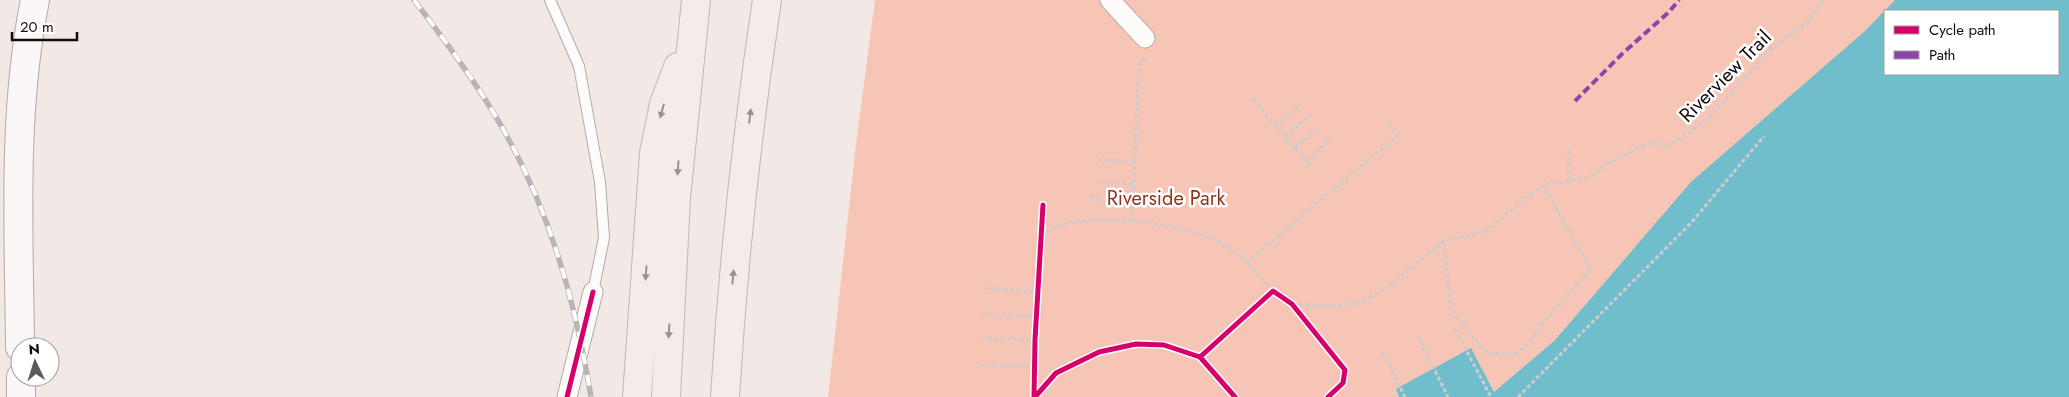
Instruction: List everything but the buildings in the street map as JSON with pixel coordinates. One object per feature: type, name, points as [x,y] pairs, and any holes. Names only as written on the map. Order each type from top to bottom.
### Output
[{"type":"highway","points":[[666,397],[676,198],[691,33],[696,0]]},
{"type":"highway","points":[[725,397],[729,326],[746,153],[767,0]]},
{"type":"highway","points":[[637,397],[654,152],[664,104],[691,33]]},
{"type":"highway","points":[[729,326],[743,397]]},
{"type":"main road","points":[[20,337],[18,215],[20,116],[25,64],[35,0]]},
{"type":"street","points":[[1110,0],[1147,46]]},
{"type":"street","points":[[566,397],[593,292]]},
{"type":"lane","points":[[550,0],[579,66],[600,182],[604,238],[593,292]]},
{"type":"path","points":[[1132,222],[1139,64],[1147,46]]},
{"type":"path","points":[[1253,99],[1313,170]]},
{"type":"path","points":[[1276,126],[1301,104]]},
{"type":"path","points":[[1285,137],[1311,115]]},
{"type":"path","points":[[1246,263],[1397,136],[1386,122]]},
{"type":"path","points":[[1295,148],[1321,127]]},
{"type":"path","points":[[1518,397],[1691,223],[1764,136]]},
{"type":"path","points":[[1306,161],[1332,139]]},
{"type":"path","points":[[1568,150],[1569,181]]},
{"type":"path","points":[[1098,160],[1135,161]]},
{"type":"path","points":[[1097,182],[1134,184]]},
{"type":"path","points":[[1292,304],[1327,306],[1358,303],[1383,291],[1444,241],[1484,232],[1543,185],[1590,269],[1543,323],[1527,346],[1514,354],[1501,355],[1486,352],[1464,322],[1451,316],[1444,241]]},
{"type":"path","points":[[1090,196],[1107,205],[1133,207]]},
{"type":"path","points":[[1040,244],[1040,232],[1072,222],[1154,223],[1199,234],[1235,252],[1280,295]]},
{"type":"path","points":[[1037,300],[1038,282]]},
{"type":"path","points":[[984,288],[1037,292]]},
{"type":"path","points":[[1266,297],[1273,290]]},
{"type":"path","points":[[1286,299],[1298,311]]},
{"type":"path","points":[[1035,324],[1036,308]]},
{"type":"path","points":[[982,314],[1036,316]]},
{"type":"path","points":[[1456,328],[1491,397]]},
{"type":"path","points":[[1034,350],[1035,332]]},
{"type":"path","points":[[1418,336],[1448,397]]},
{"type":"path","points":[[981,338],[1034,340]]},
{"type":"path","points":[[1383,353],[1405,397]]},
{"type":"path","points":[[1034,360],[1034,374]]},
{"type":"path","points":[[980,365],[1034,367]]},
{"type":"green space","name":"Riverside Park","points":[[875,0],[2007,0],[1884,10],[1884,75],[1637,245],[1555,340],[1493,393],[1396,389],[1399,397],[828,397],[856,144]]},
{"type":"water","points":[[1895,0],[2069,0],[2069,397],[1399,397],[1396,389],[1471,348],[1494,392],[1555,340],[1691,182],[1865,31],[1884,11],[1884,75],[2059,75],[2059,10],[1885,10]]},
{"type":"railway","points":[[414,0],[479,90],[517,154],[532,187],[558,255],[568,290],[585,361],[591,397]]},
{"type":"marked path","points":[[1575,101],[1623,53],[1669,12],[1679,0]]},
{"type":"cycle path","points":[[1034,397],[1035,340],[1043,205]]},
{"type":"cycle path","points":[[1200,357],[1273,291],[1292,304],[1345,370],[1343,383],[1328,397]]},
{"type":"cycle path","points":[[567,397],[593,292]]},
{"type":"cycle path","points":[[1035,397],[1056,373],[1099,352],[1136,344],[1164,345],[1200,357],[1235,397]]}]
